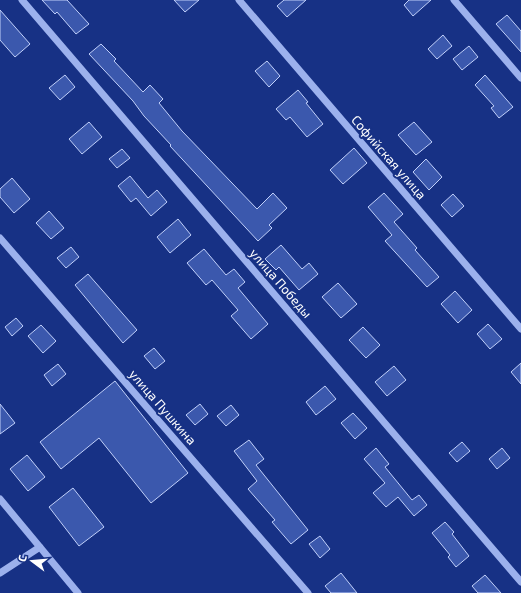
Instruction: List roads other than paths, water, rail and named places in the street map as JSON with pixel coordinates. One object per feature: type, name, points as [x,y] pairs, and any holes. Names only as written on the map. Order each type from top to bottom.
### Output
[{"type":"street","name":"улица Победы","points":[[22,0],[521,582]]},
{"type":"street","name":"Софийская улица","points":[[239,0],[521,329]]},
{"type":"street","points":[[454,0],[521,78]]},
{"type":"street","name":"улица Пушкина","points":[[0,238],[308,593]]},
{"type":"street","points":[[0,499],[78,593]]},
{"type":"street","points":[[0,573],[40,547]]}]
